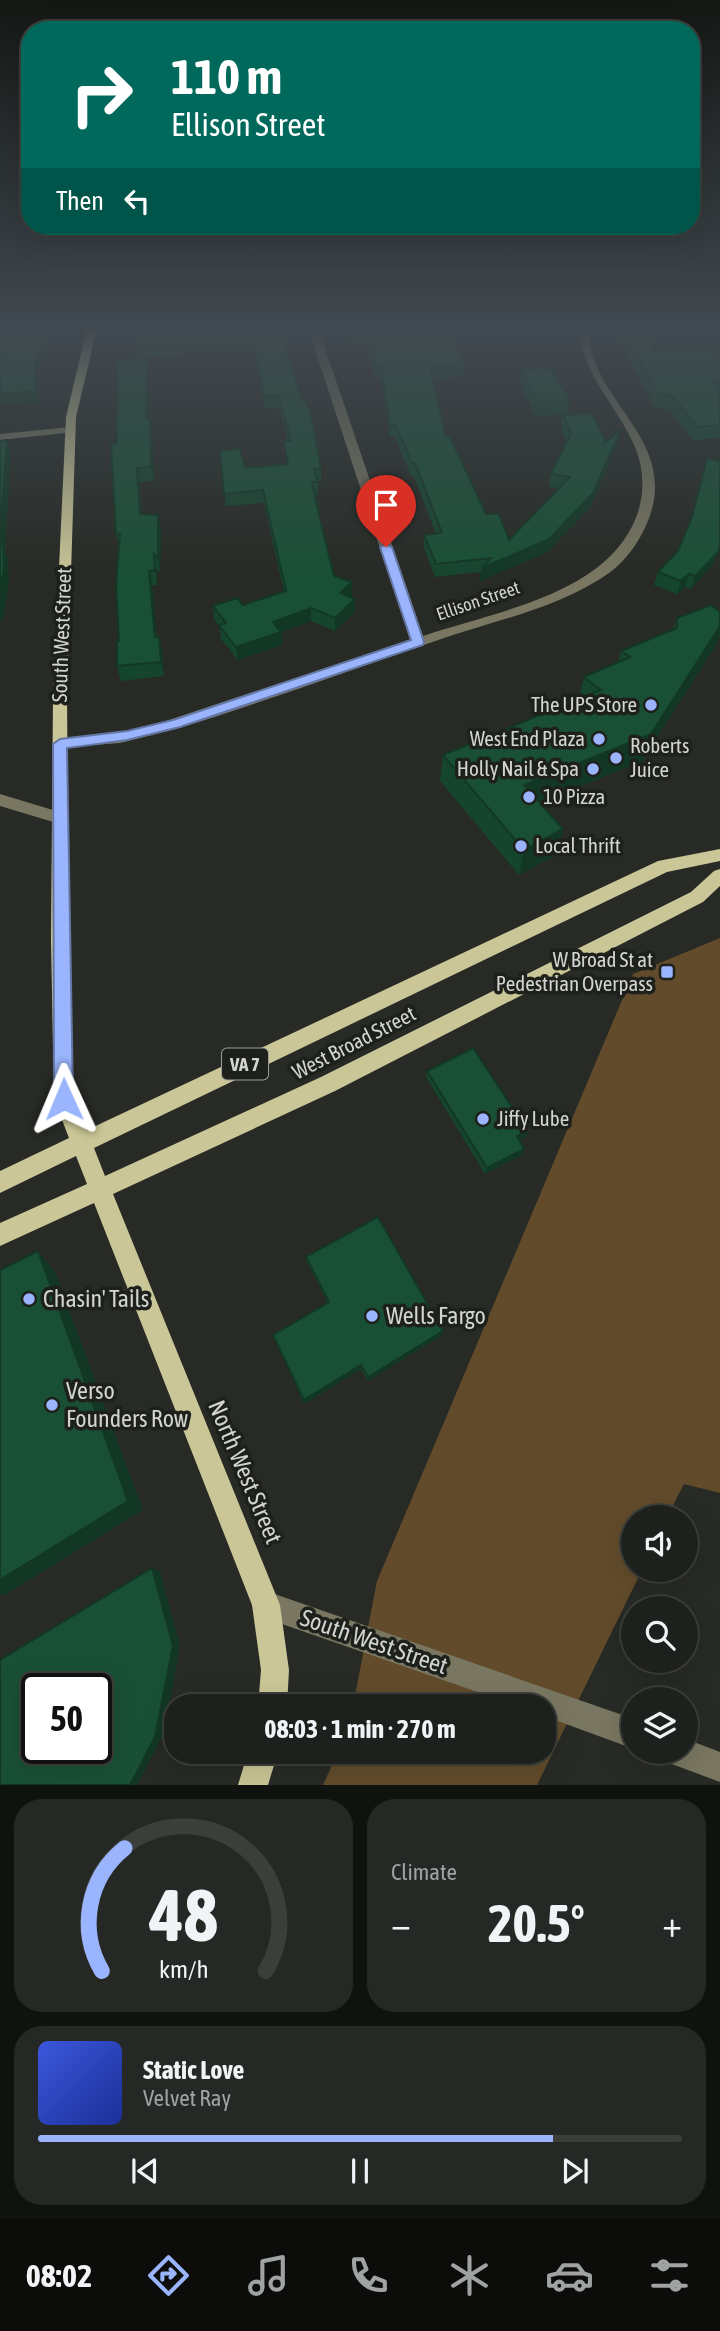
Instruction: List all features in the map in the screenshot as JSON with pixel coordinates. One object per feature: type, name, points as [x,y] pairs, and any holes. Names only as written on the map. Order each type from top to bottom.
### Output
[{"type":"main road","name":"South West Street","points":[[74,411],[70,430],[60,744],[64,1099],[98,1190]]},
{"type":"main road","name":"West Broad Street","points":[[0,1182],[664,866],[720,855]]},
{"type":"main road","name":"West Broad Street","points":[[0,1235],[362,1067],[697,897],[720,876]]},
{"type":"main road","name":"North West Street","points":[[98,1190],[266,1605],[275,1670],[274,1694]]},
{"type":"main road","points":[[253,1785],[259,1764]]},
{"type":"street","points":[[341,411],[418,642]]},
{"type":"street","name":"Ellison Street","points":[[60,744],[127,736],[176,724],[567,591],[590,580],[609,567],[639,525],[649,487],[648,472],[633,434],[618,411]]},
{"type":"street","points":[[0,438],[70,430]]},
{"type":"street","points":[[0,800],[60,818]]},
{"type":"street","name":"South West Street","points":[[266,1605],[621,1729]]},
{"type":"street","points":[[698,1759],[720,1767]]},
{"type":"shaded area","points":[[720,938],[720,1493],[684,1484],[673,1505],[621,1505],[621,1582],[636,1582],[629,1596],[621,1596],[621,1613],[556,1746],[556,1694],[355,1694],[377,1581],[633,974]]},
{"type":"shaded area","points":[[333,1764],[547,1764],[537,1785],[323,1785]]},
{"type":"building","points":[[117,411],[146,411],[146,418],[150,418],[151,467],[137,468],[140,514],[158,515],[158,559],[154,554],[155,570],[149,571],[155,637],[159,637],[161,662],[117,666],[119,641],[116,585],[120,534],[116,534],[111,444],[117,443]]},
{"type":"building","points":[[283,411],[309,411],[321,468],[314,469],[318,482],[312,482],[320,519],[334,576],[352,582],[340,593],[355,599],[335,618],[311,608],[273,622],[281,632],[236,647],[219,625],[226,623],[213,606],[237,598],[243,605],[286,591],[263,490],[224,494],[220,451],[240,449],[245,468],[288,464],[284,441],[291,441]]},
{"type":"building","points":[[388,411],[440,411],[446,437],[450,437],[486,514],[499,514],[509,540],[570,477],[551,474],[571,433],[563,415],[592,413],[605,440],[603,444],[621,429],[593,493],[549,539],[482,568],[491,558],[436,564],[424,535],[442,533],[415,463],[412,463],[395,424],[390,424]]},
{"type":"building","points":[[684,411],[720,411],[720,425],[697,427]]},
{"type":"building","points":[[7,440],[0,537],[0,441]]},
{"type":"building","points":[[707,459],[720,461],[720,545],[718,552],[695,576],[689,574],[681,581],[658,572],[678,551],[692,517]]},
{"type":"building","points":[[0,545],[3,545],[4,570],[0,591]]},
{"type":"building","name":"West End Plaza","points":[[711,605],[720,612],[720,626],[651,734],[524,785],[563,829],[524,850],[443,755],[601,690],[584,677],[630,657],[621,651],[677,628],[677,618]]},
{"type":"building","name":"Jiffy Lube","points":[[473,1048],[528,1131],[517,1136],[524,1149],[487,1168],[427,1071]]},
{"type":"building","name":"Wells Fargo","points":[[378,1217],[443,1331],[368,1377],[361,1365],[304,1400],[273,1335],[329,1302],[306,1257]]},
{"type":"building","name":"Verso Founders Row","points":[[38,1251],[128,1501],[0,1580],[0,1270]]},
{"type":"building","points":[[152,1568],[173,1646],[155,1737],[130,1785],[0,1785],[0,1660]]},
{"type":"place","name":"The UPS Store","points":[[651,705]]},
{"type":"place","name":"West End Plaza","points":[[599,739]]},
{"type":"place","name":"Roberts Juice","points":[[616,758]]},
{"type":"place","name":"Holly Nail & Spa","points":[[593,769]]},
{"type":"place","name":"10 Pizza","points":[[529,797]]},
{"type":"place","name":"Local Thrift","points":[[521,846]]},
{"type":"place","name":"W Broad St at Pedestrian Overpass","points":[[667,972]]},
{"type":"place","name":"Jiffy Lube","points":[[483,1119]]},
{"type":"place","name":"Chasin' Tails","points":[[29,1299]]},
{"type":"place","name":"Wells Fargo","points":[[372,1316]]},
{"type":"place","name":"Verso Founders Row","points":[[52,1405]]},
{"type":"route","points":[[64,1099],[60,939],[60,744],[127,736],[176,724],[345,669],[418,642],[386,547]]}]
